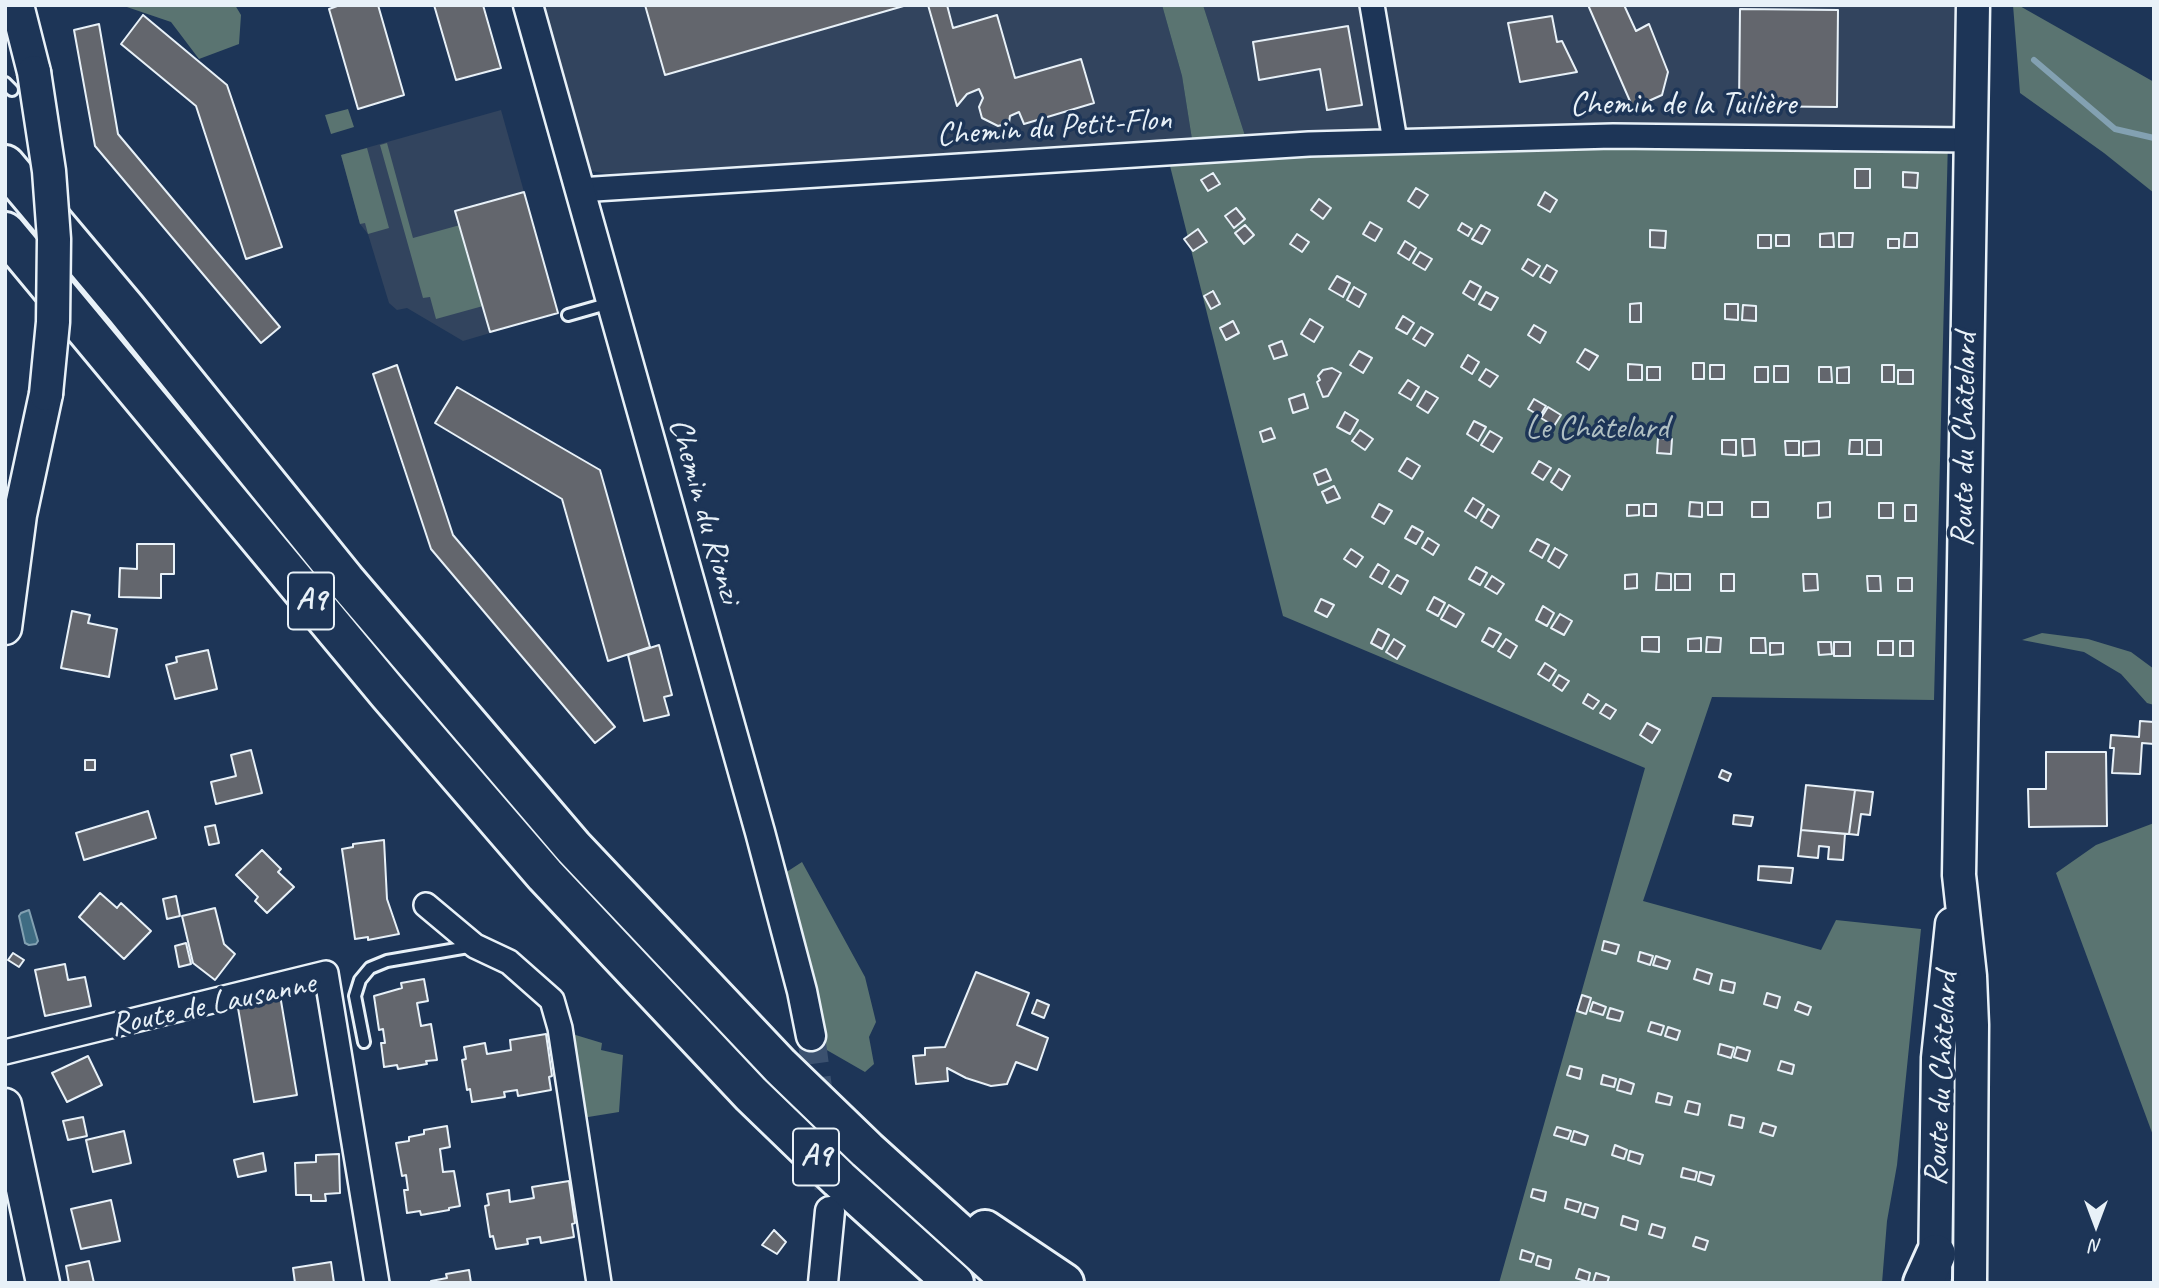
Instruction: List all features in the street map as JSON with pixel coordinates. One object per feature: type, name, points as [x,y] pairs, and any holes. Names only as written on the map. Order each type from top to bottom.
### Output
[{"type":"highway","name":"A9","points":[[5,165],[126,309],[353,590],[496,759],[695,979],[779,1066],[1014,1283]]},
{"type":"highway","name":"A9","points":[[5,232],[389,695],[545,876],[751,1094],[839,1179],[954,1283]]},
{"type":"highway","points":[[867,1150],[1064,1283]]},
{"type":"main road","points":[[5,628],[20,515],[46,394],[53,322],[54,239],[48,160],[17,81],[17,5]]},
{"type":"main road","name":"Route du Châtelard","points":[[1931,1273],[1938,1058],[1945,978],[1959,875],[1973,5]]},
{"type":"main road","name":"Route du Châtelard","points":[[1959,875],[1970,976],[1972,1025],[1969,1283]]},
{"type":"main road","points":[[5,1105],[43,1283]]},
{"type":"street","name":"Chemin du Rionzi","points":[[527,5],[760,832],[811,1036]]},
{"type":"street","points":[[1372,5],[1395,141]]},
{"type":"street","name":"Chemin de la Tuilière","points":[[1395,141],[1613,136],[1970,140]]},
{"type":"street","name":"Chemin du Petit-Flon","points":[[579,190],[1309,144],[1395,141]]},
{"type":"street","points":[[426,905],[475,946],[509,962],[544,992],[557,1012],[599,1283]]},
{"type":"street","name":"Route de Lausanne","points":[[5,1052],[326,973],[377,1283]]},
{"type":"street","points":[[823,1283],[830,1211]]},
{"type":"lane","points":[[568,315],[610,303]]},
{"type":"lane","points":[[364,1042],[355,996],[360,980],[370,968],[387,961],[475,946]]},
{"type":"shaded area","points":[[542,5],[1162,5],[1182,76],[1194,152],[1056,148],[606,174],[592,171],[578,157]]},
{"type":"shaded area","points":[[1203,5],[1965,5],[1970,140],[1249,148]]},
{"type":"shaded area","points":[[501,110],[558,313],[463,341],[407,308],[397,310],[389,303],[368,234],[360,224],[341,155]]},
{"type":"shaded area","points":[[29,910],[38,941],[29,945],[25,943],[19,916]]},
{"type":"green space","points":[[121,5],[235,5],[241,15],[239,44],[199,59],[171,22]]},
{"type":"green space","name":"Le Châtelard","points":[[1162,5],[1203,5],[1249,148],[1948,140],[1934,700],[1712,697],[1643,901],[1821,950],[1836,920],[1921,929],[1882,1283],[1499,1283],[1645,768],[1283,616],[1167,154],[1194,152],[1182,76]]},
{"type":"green space","points":[[2013,5],[2018,5],[2154,82],[2154,193],[2104,153],[2020,93]]},
{"type":"green space","points":[[348,109],[354,127],[331,134],[325,115]]},
{"type":"green space","points":[[387,143],[413,238],[460,225],[483,306],[436,319],[430,297],[423,298],[380,145]]},
{"type":"green space","points":[[367,148],[389,228],[368,234],[365,223],[360,224],[341,155]]},
{"type":"green space","points":[[2042,633],[2088,639],[2131,652],[2154,669],[2154,705],[2147,703],[2121,674],[2084,652],[2022,640]]},
{"type":"green space","points":[[2154,823],[2154,1138],[2056,873],[2096,845]]},
{"type":"green space","points":[[802,862],[865,977],[876,1022],[869,1037],[874,1064],[865,1072],[825,1049],[804,943],[785,873]]},
{"type":"green space","points":[[569,1033],[602,1043],[601,1050],[623,1055],[619,1112],[582,1118]]},
{"type":"building","points":[[340,5],[378,5],[404,95],[358,109],[329,9]]},
{"type":"building","points":[[434,5],[483,5],[501,68],[456,80]]},
{"type":"building","points":[[645,5],[907,5],[665,75]]},
{"type":"building","points":[[928,5],[947,5],[953,28],[997,15],[1015,78],[1081,59],[1094,103],[1024,124],[1019,112],[1010,116],[1009,123],[998,126],[982,118],[979,107],[983,98],[979,89],[967,94],[957,106]]},
{"type":"building","points":[[1588,5],[1624,5],[1636,31],[1649,24],[1668,72],[1662,95],[1633,108]]},
{"type":"building","points":[[1740,9],[1838,10],[1837,107],[1739,106]]},
{"type":"building","points":[[143,15],[227,85],[282,247],[246,259],[196,106],[121,44]]},
{"type":"building","points":[[1552,16],[1557,42],[1562,41],[1577,72],[1520,82],[1508,23]]},
{"type":"building","points":[[99,24],[118,134],[280,327],[261,343],[95,146],[74,30]]},
{"type":"building","points":[[1348,26],[1362,105],[1327,110],[1320,69],[1259,80],[1253,42]]},
{"type":"building","points":[[1855,169],[1870,169],[1870,188],[1855,188]]},
{"type":"building","points":[[1903,172],[1918,173],[1917,188],[1903,187]]},
{"type":"building","points":[[1213,173],[1220,184],[1208,191],[1201,180]]},
{"type":"building","points":[[1416,188],[1428,195],[1419,208],[1408,201]]},
{"type":"building","points":[[524,192],[558,313],[490,332],[455,211]]},
{"type":"building","points":[[1545,192],[1557,200],[1550,212],[1538,205]]},
{"type":"building","points":[[1319,199],[1331,208],[1323,219],[1311,210]]},
{"type":"building","points":[[1236,208],[1245,219],[1234,228],[1225,216]]},
{"type":"building","points":[[1370,222],[1382,229],[1375,241],[1363,234]]},
{"type":"building","points":[[1462,223],[1472,229],[1468,236],[1458,230]]},
{"type":"building","points":[[1245,225],[1254,235],[1244,244],[1235,233]]},
{"type":"building","points":[[1481,225],[1490,230],[1482,244],[1472,239]]},
{"type":"building","points":[[1198,229],[1207,242],[1193,251],[1184,239]]},
{"type":"building","points":[[1650,230],[1666,231],[1665,248],[1650,247]]},
{"type":"building","points":[[1833,233],[1834,247],[1820,247],[1820,234]]},
{"type":"building","points":[[1839,233],[1853,233],[1852,247],[1839,247]]},
{"type":"building","points":[[1905,233],[1917,233],[1917,247],[1904,247]]},
{"type":"building","points":[[1297,234],[1309,242],[1302,252],[1290,244]]},
{"type":"building","points":[[1758,235],[1771,235],[1771,248],[1758,248]]},
{"type":"building","points":[[1776,235],[1789,235],[1789,246],[1776,246]]},
{"type":"building","points":[[1888,239],[1899,239],[1899,248],[1888,248]]},
{"type":"building","points":[[1405,241],[1416,248],[1409,260],[1398,253]]},
{"type":"building","points":[[1420,252],[1432,259],[1425,270],[1413,263]]},
{"type":"building","points":[[1528,259],[1540,266],[1533,276],[1522,269]]},
{"type":"building","points":[[1547,265],[1557,271],[1550,283],[1540,277]]},
{"type":"building","points":[[1337,276],[1350,283],[1343,297],[1329,289]]},
{"type":"building","points":[[1470,281],[1481,287],[1474,300],[1463,293]]},
{"type":"building","points":[[1354,287],[1366,294],[1359,307],[1347,300]]},
{"type":"building","points":[[1213,291],[1220,304],[1211,309],[1204,296]]},
{"type":"building","points":[[1486,292],[1498,298],[1491,310],[1479,304]]},
{"type":"building","points":[[1641,303],[1641,322],[1630,322],[1630,304]]},
{"type":"building","points":[[1725,304],[1738,304],[1738,320],[1725,319]]},
{"type":"building","points":[[1743,305],[1756,306],[1756,321],[1742,320]]},
{"type":"building","points":[[1403,316],[1414,323],[1407,334],[1396,328]]},
{"type":"building","points":[[1310,319],[1323,327],[1314,342],[1301,334]]},
{"type":"building","points":[[1233,321],[1239,333],[1226,340],[1220,328]]},
{"type":"building","points":[[1534,325],[1546,332],[1540,343],[1528,335]]},
{"type":"building","points":[[1421,327],[1433,334],[1425,346],[1413,339]]},
{"type":"building","points":[[1282,341],[1287,355],[1274,359],[1269,346]]},
{"type":"building","points":[[1585,349],[1598,356],[1589,370],[1577,362]]},
{"type":"building","points":[[1359,351],[1372,358],[1363,373],[1350,365]]},
{"type":"building","points":[[1468,355],[1479,362],[1472,374],[1461,367]]},
{"type":"building","points":[[1693,363],[1704,363],[1704,379],[1693,379]]},
{"type":"building","points":[[1628,364],[1642,365],[1642,380],[1628,380]]},
{"type":"building","points":[[397,365],[453,535],[615,727],[595,743],[431,549],[373,374]]},
{"type":"building","points":[[1710,365],[1724,365],[1724,379],[1710,379]]},
{"type":"building","points":[[1882,365],[1894,365],[1894,382],[1882,382]]},
{"type":"building","points":[[1774,366],[1788,366],[1788,382],[1774,382]]},
{"type":"building","points":[[1647,367],[1660,367],[1660,380],[1647,380]]},
{"type":"building","points":[[1755,367],[1768,367],[1768,382],[1755,382]]},
{"type":"building","points":[[1819,367],[1831,367],[1832,382],[1819,382]]},
{"type":"building","points":[[1849,367],[1849,383],[1837,383],[1837,368]]},
{"type":"building","points":[[1332,368],[1341,373],[1328,396],[1323,397],[1317,382],[1320,380],[1318,376],[1323,370]]},
{"type":"building","points":[[1486,369],[1498,376],[1490,387],[1479,380]]},
{"type":"building","points":[[1898,370],[1913,370],[1913,384],[1898,384]]},
{"type":"building","points":[[1408,380],[1419,387],[1411,400],[1399,393]]},
{"type":"building","points":[[457,387],[600,470],[650,647],[608,661],[562,499],[435,423]]},
{"type":"building","points":[[1426,391],[1438,398],[1428,413],[1417,406]]},
{"type":"building","points":[[1304,394],[1308,408],[1293,413],[1289,399]]},
{"type":"building","points":[[1534,399],[1546,406],[1540,416],[1528,409]]},
{"type":"building","points":[[1548,407],[1561,415],[1554,426],[1541,418]]},
{"type":"building","points":[[1345,412],[1358,420],[1350,434],[1337,427]]},
{"type":"building","points":[[1474,421],[1486,427],[1478,441],[1467,434]]},
{"type":"building","points":[[1271,428],[1275,438],[1263,442],[1260,432]]},
{"type":"building","points":[[1360,430],[1373,439],[1365,450],[1352,441]]},
{"type":"building","points":[[1490,431],[1502,438],[1493,452],[1481,445]]},
{"type":"building","points":[[1658,438],[1672,439],[1671,454],[1657,453]]},
{"type":"building","points":[[1742,439],[1754,439],[1755,455],[1743,456]]},
{"type":"building","points":[[1722,440],[1736,440],[1736,455],[1722,454]]},
{"type":"building","points":[[1850,440],[1862,440],[1862,454],[1849,454]]},
{"type":"building","points":[[1867,440],[1881,440],[1881,455],[1867,455]]},
{"type":"building","points":[[1785,441],[1799,441],[1799,455],[1786,455]]},
{"type":"building","points":[[1819,441],[1819,455],[1803,456],[1803,442]]},
{"type":"building","points":[[1407,458],[1420,466],[1412,479],[1399,471]]},
{"type":"building","points":[[1539,461],[1551,468],[1543,480],[1532,473]]},
{"type":"building","points":[[1326,469],[1331,480],[1318,485],[1314,474]]},
{"type":"building","points":[[1559,469],[1570,476],[1562,490],[1551,482]]},
{"type":"building","points":[[1334,486],[1340,498],[1327,503],[1322,492]]},
{"type":"building","points":[[1473,498],[1484,505],[1476,518],[1465,511]]},
{"type":"building","points":[[1690,502],[1702,503],[1702,517],[1689,516]]},
{"type":"building","points":[[1708,502],[1722,502],[1722,515],[1708,515]]},
{"type":"building","points":[[1752,502],[1768,502],[1768,517],[1752,517]]},
{"type":"building","points":[[1830,502],[1830,517],[1818,518],[1818,503]]},
{"type":"building","points":[[1879,503],[1893,503],[1893,518],[1879,518]]},
{"type":"building","points":[[1379,504],[1392,511],[1384,524],[1372,517]]},
{"type":"building","points":[[1644,504],[1656,504],[1656,516],[1644,516]]},
{"type":"building","points":[[1627,505],[1639,505],[1639,515],[1627,516]]},
{"type":"building","points":[[1905,505],[1916,505],[1916,521],[1905,521]]},
{"type":"building","points":[[1488,509],[1499,516],[1492,528],[1481,521]]},
{"type":"building","points":[[1412,526],[1423,532],[1416,544],[1405,538]]},
{"type":"building","points":[[1428,538],[1439,545],[1433,555],[1422,548]]},
{"type":"building","points":[[1537,539],[1549,545],[1542,558],[1530,551]]},
{"type":"building","points":[[137,544],[174,544],[174,574],[161,574],[161,598],[119,597],[120,568],[137,569]]},
{"type":"building","points":[[1555,548],[1567,555],[1559,568],[1548,561]]},
{"type":"building","points":[[1351,549],[1363,557],[1356,567],[1344,559]]},
{"type":"building","points":[[1378,564],[1389,571],[1382,584],[1370,577]]},
{"type":"building","points":[[1476,567],[1487,573],[1480,585],[1469,579]]},
{"type":"building","points":[[1657,573],[1671,574],[1671,590],[1656,590]]},
{"type":"building","points":[[1637,574],[1637,588],[1625,589],[1625,575]]},
{"type":"building","points":[[1675,574],[1690,574],[1690,590],[1675,590]]},
{"type":"building","points":[[1721,574],[1734,574],[1734,591],[1721,591]]},
{"type":"building","points":[[1803,574],[1817,574],[1818,590],[1804,591]]},
{"type":"building","points":[[1397,575],[1408,581],[1401,594],[1389,587]]},
{"type":"building","points":[[1492,576],[1504,584],[1497,594],[1485,587]]},
{"type":"building","points":[[1867,576],[1880,576],[1881,591],[1868,591]]},
{"type":"building","points":[[1898,578],[1912,578],[1912,591],[1898,591]]},
{"type":"building","points":[[1434,597],[1445,603],[1438,616],[1427,610]]},
{"type":"building","points":[[1321,599],[1334,605],[1327,617],[1315,611]]},
{"type":"building","points":[[1449,605],[1464,614],[1456,627],[1441,619]]},
{"type":"building","points":[[1543,606],[1554,613],[1547,626],[1536,620]]},
{"type":"building","points":[[72,611],[90,615],[88,623],[117,629],[109,677],[61,668]]},
{"type":"building","points":[[1560,614],[1572,621],[1564,635],[1551,628]]},
{"type":"building","points":[[1489,628],[1501,634],[1493,647],[1482,641]]},
{"type":"building","points":[[1378,629],[1389,635],[1382,649],[1371,643]]},
{"type":"building","points":[[1642,637],[1659,637],[1659,652],[1642,651]]},
{"type":"building","points":[[1707,637],[1721,638],[1720,652],[1706,652]]},
{"type":"building","points":[[1701,638],[1701,651],[1688,651],[1688,639]]},
{"type":"building","points":[[1751,638],[1765,638],[1766,653],[1751,653]]},
{"type":"building","points":[[1394,639],[1405,646],[1397,659],[1386,652]]},
{"type":"building","points":[[1506,639],[1517,646],[1510,658],[1498,651]]},
{"type":"building","points":[[1878,641],[1893,641],[1893,655],[1878,655]]},
{"type":"building","points":[[1900,641],[1913,641],[1913,656],[1900,656]]},
{"type":"building","points":[[1818,642],[1831,642],[1832,654],[1819,655]]},
{"type":"building","points":[[1834,642],[1850,642],[1850,656],[1834,656]]},
{"type":"building","points":[[1770,643],[1783,643],[1783,654],[1770,655]]},
{"type":"building","points":[[659,645],[672,695],[664,697],[669,715],[644,721],[628,655]]},
{"type":"building","points":[[208,650],[217,689],[175,699],[166,665],[177,662],[176,657]]},
{"type":"building","points":[[1545,663],[1556,670],[1549,681],[1538,674]]},
{"type":"building","points":[[1559,675],[1569,681],[1562,691],[1553,685]]},
{"type":"building","points":[[1588,694],[1599,701],[1593,709],[1583,703]]},
{"type":"building","points":[[1606,704],[1616,710],[1610,719],[1600,713]]},
{"type":"building","points":[[2140,721],[2154,722],[2154,744],[2142,743],[2140,774],[2112,773],[2114,748],[2110,748],[2111,735],[2139,737]]},
{"type":"building","points":[[1647,723],[1660,730],[1652,743],[1640,735]]},
{"type":"building","points":[[251,750],[262,793],[216,804],[211,782],[236,776],[231,755]]},
{"type":"building","points":[[2046,752],[2106,752],[2107,826],[2029,827],[2028,789],[2046,789]]},
{"type":"building","points":[[85,760],[95,760],[95,770],[85,770]]},
{"type":"building","points":[[1722,770],[1731,774],[1728,781],[1719,777]]},
{"type":"building","points":[[1806,785],[1855,790],[1849,834],[1801,830]]},
{"type":"building","points":[[1855,790],[1873,792],[1870,815],[1861,814],[1858,835],[1849,834]]},
{"type":"building","points":[[148,811],[156,838],[84,860],[76,833]]},
{"type":"building","points":[[1734,815],[1753,817],[1751,826],[1733,824]]},
{"type":"building","points":[[215,825],[219,843],[209,845],[205,827]]},
{"type":"building","points":[[1801,830],[1845,834],[1843,860],[1828,859],[1829,847],[1819,846],[1818,858],[1798,856]]},
{"type":"building","points":[[384,840],[387,899],[399,934],[368,940],[368,937],[355,939],[342,849],[353,847],[353,844]]},
{"type":"building","points":[[262,850],[281,869],[278,872],[294,887],[267,913],[255,901],[258,897],[236,875]]},
{"type":"building","points":[[1759,866],[1793,868],[1791,883],[1758,880]]},
{"type":"building","points":[[100,893],[117,908],[121,903],[151,931],[124,959],[79,917]]},
{"type":"building","points":[[176,896],[180,916],[167,919],[163,899]]},
{"type":"building","points":[[215,908],[224,944],[235,954],[215,980],[193,963],[182,916]]},
{"type":"building","points":[[1604,941],[1619,945],[1616,954],[1602,950]]},
{"type":"building","points":[[186,943],[191,964],[179,967],[175,946]]},
{"type":"building","points":[[1640,952],[1653,956],[1650,965],[1638,961]]},
{"type":"building","points":[[13,953],[24,960],[19,967],[8,960]]},
{"type":"building","points":[[1656,956],[1670,961],[1667,969],[1653,965]]},
{"type":"building","points":[[65,964],[68,980],[85,977],[91,1006],[45,1016],[35,970]]},
{"type":"building","points":[[1697,969],[1712,974],[1709,984],[1694,979]]},
{"type":"building","points":[[976,972],[1029,993],[1017,1025],[1048,1038],[1037,1070],[1016,1062],[1007,1084],[991,1086],[947,1068],[948,1081],[916,1084],[913,1056],[925,1055],[925,1048],[945,1047]]},
{"type":"building","points":[[424,979],[428,1001],[417,1003],[421,1026],[431,1024],[437,1060],[398,1069],[397,1065],[384,1067],[381,1043],[385,1043],[383,1029],[379,1030],[374,996],[402,988],[401,983]]},
{"type":"building","points":[[1722,980],[1735,983],[1733,993],[1720,990]]},
{"type":"building","points":[[1767,993],[1780,997],[1777,1008],[1764,1004]]},
{"type":"building","points":[[280,995],[297,1095],[254,1102],[237,1002]]},
{"type":"building","points":[[1582,995],[1591,998],[1586,1014],[1577,1011]]},
{"type":"building","points":[[1037,1000],[1049,1005],[1044,1018],[1032,1013]]},
{"type":"building","points":[[1593,1002],[1606,1007],[1603,1015],[1590,1011]]},
{"type":"building","points":[[1798,1002],[1811,1007],[1808,1015],[1795,1010]]},
{"type":"building","points":[[1610,1008],[1623,1012],[1620,1021],[1607,1018]]},
{"type":"building","points":[[1651,1022],[1664,1026],[1661,1035],[1648,1031]]},
{"type":"building","points":[[1668,1027],[1680,1031],[1677,1040],[1665,1036]]},
{"type":"building","points":[[546,1034],[552,1076],[549,1077],[551,1090],[518,1096],[517,1090],[504,1092],[505,1097],[472,1102],[462,1060],[466,1059],[464,1047],[485,1043],[487,1054],[511,1050],[510,1040]]},
{"type":"building","points":[[1720,1044],[1734,1048],[1731,1058],[1718,1054]]},
{"type":"building","points":[[1737,1047],[1750,1051],[1747,1061],[1734,1057]]},
{"type":"building","points":[[88,1056],[102,1085],[67,1102],[52,1073]]},
{"type":"building","points":[[1781,1061],[1794,1065],[1792,1074],[1778,1070]]},
{"type":"building","points":[[1570,1066],[1582,1069],[1580,1079],[1567,1075]]},
{"type":"building","points":[[1603,1075],[1616,1079],[1614,1087],[1601,1084]]},
{"type":"building","points":[[1620,1079],[1634,1084],[1631,1094],[1617,1090]]},
{"type":"building","points":[[1658,1093],[1672,1097],[1670,1105],[1656,1102]]},
{"type":"building","points":[[1688,1101],[1700,1104],[1698,1115],[1685,1112]]},
{"type":"building","points":[[1731,1115],[1744,1118],[1742,1128],[1729,1125]]},
{"type":"building","points":[[83,1117],[87,1136],[68,1140],[63,1121]]},
{"type":"building","points":[[1763,1123],[1776,1127],[1773,1136],[1760,1132]]},
{"type":"building","points":[[447,1126],[450,1147],[440,1149],[443,1172],[454,1171],[460,1206],[421,1215],[420,1211],[407,1213],[404,1190],[408,1190],[406,1175],[402,1176],[396,1143],[409,1141],[409,1137],[424,1134],[424,1130]]},
{"type":"building","points":[[1557,1127],[1571,1131],[1568,1139],[1554,1135]]},
{"type":"building","points":[[124,1131],[131,1163],[93,1172],[86,1140]]},
{"type":"building","points":[[1574,1131],[1588,1136],[1585,1145],[1571,1141]]},
{"type":"building","points":[[1615,1145],[1627,1150],[1624,1159],[1612,1155]]},
{"type":"building","points":[[1630,1151],[1643,1155],[1640,1164],[1628,1160]]},
{"type":"building","points":[[263,1153],[266,1171],[238,1177],[234,1160]]},
{"type":"building","points":[[339,1154],[340,1193],[325,1194],[326,1201],[311,1201],[311,1195],[296,1195],[295,1163],[316,1162],[316,1155]]},
{"type":"building","points":[[1683,1168],[1697,1172],[1695,1180],[1681,1177]]},
{"type":"building","points":[[1700,1172],[1714,1176],[1711,1185],[1698,1181]]},
{"type":"building","points":[[569,1181],[575,1223],[572,1224],[574,1237],[541,1243],[540,1237],[527,1239],[528,1244],[496,1249],[493,1236],[490,1237],[485,1206],[489,1205],[487,1194],[509,1190],[510,1202],[534,1198],[532,1187]]},
{"type":"building","points":[[1533,1189],[1546,1192],[1544,1201],[1531,1197]]},
{"type":"building","points":[[1567,1199],[1581,1203],[1578,1212],[1565,1208]]},
{"type":"building","points":[[111,1200],[120,1241],[81,1249],[71,1209]]},
{"type":"building","points":[[1585,1204],[1598,1208],[1595,1218],[1582,1214]]},
{"type":"building","points":[[1623,1216],[1638,1221],[1636,1230],[1621,1225]]},
{"type":"building","points":[[1652,1224],[1665,1228],[1662,1238],[1649,1234]]},
{"type":"building","points":[[774,1230],[786,1242],[777,1254],[762,1245]]},
{"type":"building","points":[[1696,1237],[1708,1241],[1705,1250],[1693,1246]]},
{"type":"building","points":[[1522,1250],[1534,1254],[1531,1262],[1520,1259]]},
{"type":"building","points":[[1538,1256],[1551,1260],[1549,1269],[1536,1265]]},
{"type":"building","points":[[89,1261],[94,1283],[69,1283],[66,1266]]},
{"type":"building","points":[[331,1262],[334,1283],[295,1283],[293,1268]]},
{"type":"building","points":[[1579,1269],[1590,1273],[1588,1282],[1576,1278]]},
{"type":"building","points":[[469,1270],[471,1283],[431,1283],[447,1278],[446,1274]]},
{"type":"building","points":[[1596,1273],[1609,1277],[1607,1283],[1593,1283]]},
{"type":"waterway","points":[[2034,60],[2115,129],[2154,138]]},
{"type":"tunnel","points":[[811,1036],[826,1147],[830,1211]]}]
